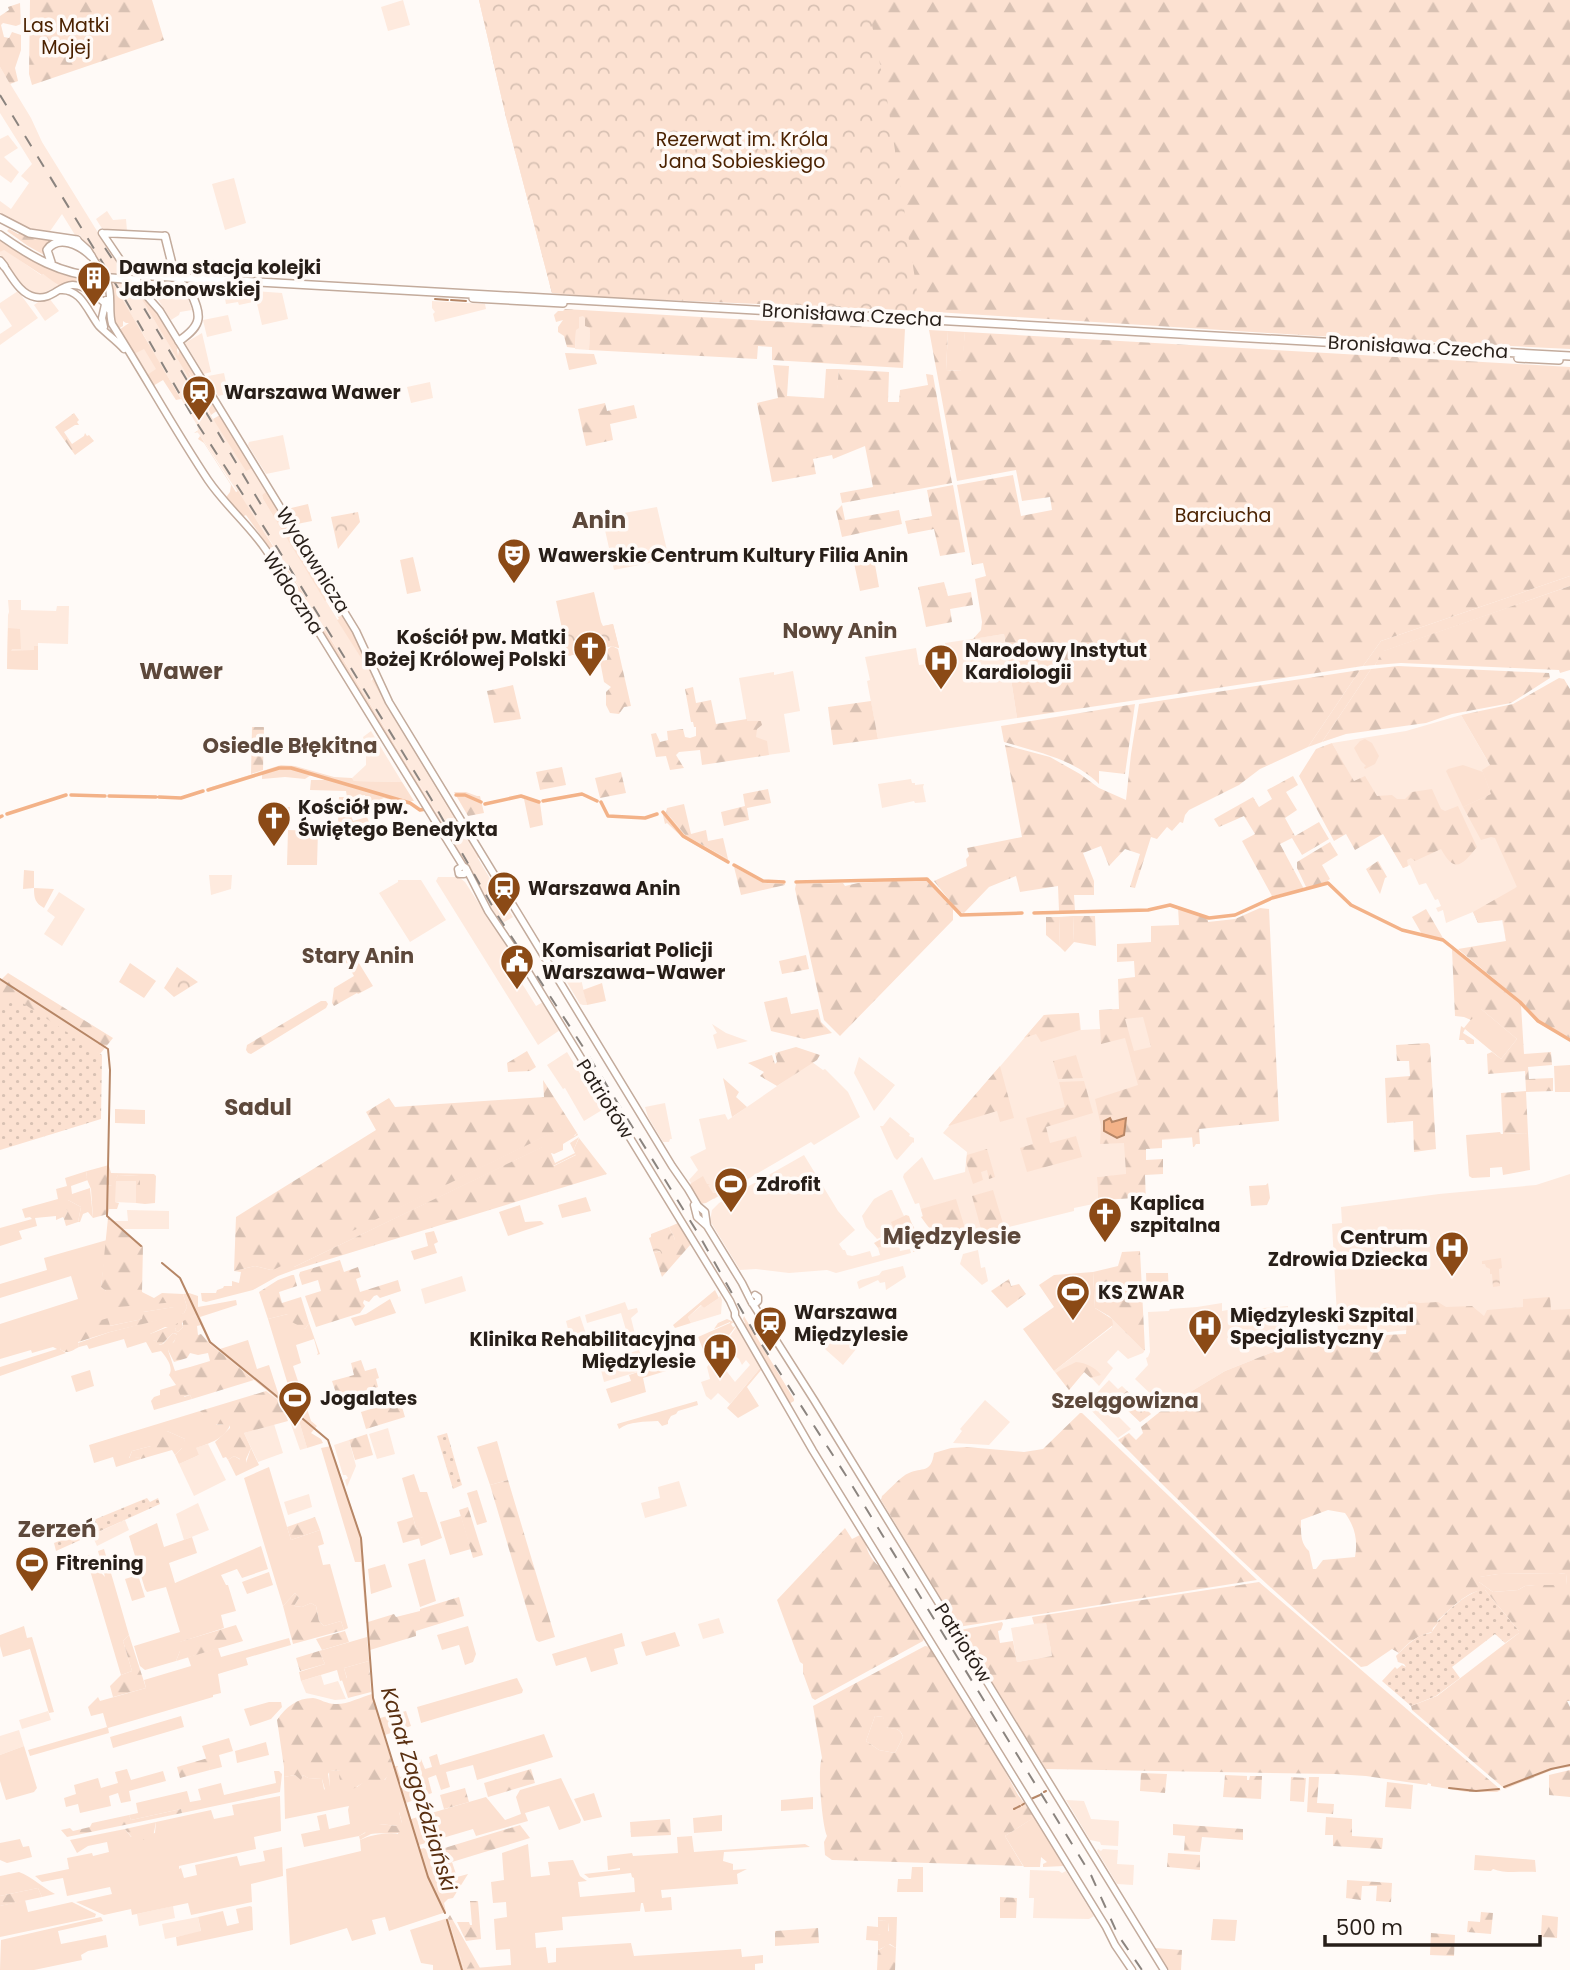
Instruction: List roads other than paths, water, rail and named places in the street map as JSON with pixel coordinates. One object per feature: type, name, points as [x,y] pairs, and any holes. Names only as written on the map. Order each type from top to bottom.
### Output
[{"type":"main road","points":[[0,218],[29,233],[76,240],[88,250],[101,277],[107,293],[105,303]]},
{"type":"main road","points":[[110,246],[115,234],[164,236],[178,279],[189,288],[198,317],[197,325],[191,333],[179,341]]},
{"type":"main road","name":"Wydawnicza","points":[[115,234],[103,235],[141,290],[160,310],[179,341],[356,631],[389,702],[701,1214]]},
{"type":"main road","points":[[1,235],[51,262],[101,277]]},
{"type":"main road","points":[[1,235],[51,267],[101,277],[136,277]]},
{"type":"main road","points":[[51,262],[47,250],[51,244],[57,242],[80,247],[91,256]]},
{"type":"main road","name":"Widoczna","points":[[2,263],[25,293],[34,297],[46,296],[65,286],[77,285],[99,298],[110,312]]},
{"type":"main road","points":[[163,276],[172,264]]},
{"type":"main road","name":"Bronisława Czecha","points":[[136,277],[163,276],[201,283],[1570,358]]},
{"type":"main road","name":"Widoczna","points":[[101,277],[110,290],[112,324],[210,483],[276,565],[463,870]]},
{"type":"main road","name":"Bronisława Czecha","points":[[136,277],[1570,358]]},
{"type":"main road","points":[[193,298],[194,290],[201,283]]},
{"type":"main road","name":"Widoczna","points":[[55,291],[68,289],[73,292],[106,332],[134,359]]},
{"type":"main road","points":[[99,298],[107,293]]},
{"type":"main road","name":"Widoczna","points":[[105,303],[102,321],[106,332]]},
{"type":"main road","points":[[92,314],[102,321],[107,319],[110,312]]},
{"type":"main road","name":"Patriotów","points":[[463,870],[728,1298],[733,1313],[813,1451],[1132,1970]]},
{"type":"main road","name":"Patriotów","points":[[701,1214],[1164,1970]]},
{"type":"waterway","points":[[435,299],[448,300]]},
{"type":"waterway","points":[[451,300],[466,301]]},
{"type":"waterway","points":[[208,790],[279,768],[291,768],[410,803],[420,810],[426,809]]},
{"type":"waterway","points":[[159,797],[181,798],[203,791]]},
{"type":"waterway","points":[[543,801],[582,794],[597,801]]},
{"type":"waterway","points":[[7,814],[66,795]]},
{"type":"waterway","points":[[71,795],[105,796]]},
{"type":"waterway","points":[[456,795],[465,795],[481,802]]},
{"type":"waterway","points":[[109,796],[156,797]]},
{"type":"waterway","points":[[485,804],[521,796],[539,802]]},
{"type":"waterway","points":[[601,802],[608,816],[645,818],[657,814]]},
{"type":"waterway","points":[[663,812],[683,836],[728,862]]},
{"type":"waterway","points":[[734,865],[763,881],[784,882]]},
{"type":"waterway","points":[[796,882],[927,879],[961,915],[1022,913]]},
{"type":"waterway","points":[[1034,913],[1148,910],[1170,905],[1209,918],[1235,915],[1272,898],[1328,883],[1351,905],[1402,930],[1443,940],[1520,1002],[1538,1021],[1570,1040]]},
{"type":"waterway","name":"Kanał Zagoździański","points":[[0,979],[108,1049],[110,1070],[107,1216],[141,1246]]},
{"type":"waterway","name":"Kanał Zagoździański","points":[[162,1263],[180,1278],[210,1342],[280,1399]]},
{"type":"waterway","name":"Kanał Zagoździański","points":[[284,1403],[328,1440],[361,1538],[373,1698],[428,1877],[445,1913]]},
{"type":"waterway","points":[[1504,1787],[1551,1769],[1570,1765]]},
{"type":"waterway","points":[[1449,1788],[1476,1791],[1499,1789]]},
{"type":"waterway","points":[[1031,1799],[1040,1795]]},
{"type":"waterway","points":[[1014,1809],[1020,1806]]},
{"type":"waterway","name":"Kanał Zagoździański","points":[[447,1920],[462,1970]]},
{"type":"railway","points":[[0,95],[126,301],[193,417],[278,549],[430,797],[498,916],[585,1050],[699,1235],[755,1334],[845,1474],[1091,1875],[1118,1935],[1142,1970]]},
{"type":"railway","points":[[105,248],[138,298],[263,508]]},
{"type":"place","name":"Dawna stacja kolejki Jabłonowskiej","points":[[94,308]]},
{"type":"place","name":"Warszawa Wawer","points":[[199,422]]},
{"type":"place","name":"Wawerskie Centrum Kultury Filia Anin","points":[[514,585]]},
{"type":"place","name":"Kościół pw. Matki Bożej Królowej Polski","points":[[590,678]]},
{"type":"place","name":"Narodowy Instytut Kardiologii","points":[[941,691]]},
{"type":"place","name":"Kościół pw. Świętego Benedykta","points":[[274,848]]},
{"type":"place","name":"Warszawa Anin","points":[[504,918]]},
{"type":"place","name":"Komisariat Policji Warszawa-Wawer","points":[[517,991]]},
{"type":"place","name":"Zdrofit","points":[[731,1214]]},
{"type":"place","name":"Kaplica szpitalna","points":[[1105,1244]]},
{"type":"place","name":"Centrum Zdrowia Dziecka","points":[[1452,1278]]},
{"type":"place","name":"KS ZWAR","points":[[1073,1322]]},
{"type":"place","name":"Warszawa Międzylesie","points":[[770,1353]]},
{"type":"place","name":"Międzyleski Szpital Specjalistyczny","points":[[1205,1356]]},
{"type":"place","name":"Klinika Rehabilitacyjna Międzylesie","points":[[720,1380]]},
{"type":"place","name":"Jogalates","points":[[295,1428]]},
{"type":"place","name":"Fitrening","points":[[32,1593]]},
{"type":"district","name":"Anin","points":[[599,520]]},
{"type":"district","name":"Nowy Anin","points":[[840,630]]},
{"type":"district","name":"Wawer","points":[[181,671]]},
{"type":"district","name":"Osiedle Błękitna","points":[[290,745]]},
{"type":"district","name":"Stary Anin","points":[[358,955]]},
{"type":"district","name":"Sadul","points":[[258,1107]]},
{"type":"district","name":"Międzylesie","points":[[952,1236]]},
{"type":"district","name":"Szelągowizna","points":[[1125,1400]]},
{"type":"district","name":"Zerzeń","points":[[57,1529]]},
{"type":"park label","name":"Las Matki Mojej","points":[[66,36]]},
{"type":"park label","name":"Rezerwat im. Króla Jana Sobieskiego","points":[[742,150]]},
{"type":"park label","name":"Barciucha","points":[[1223,515]]}]
